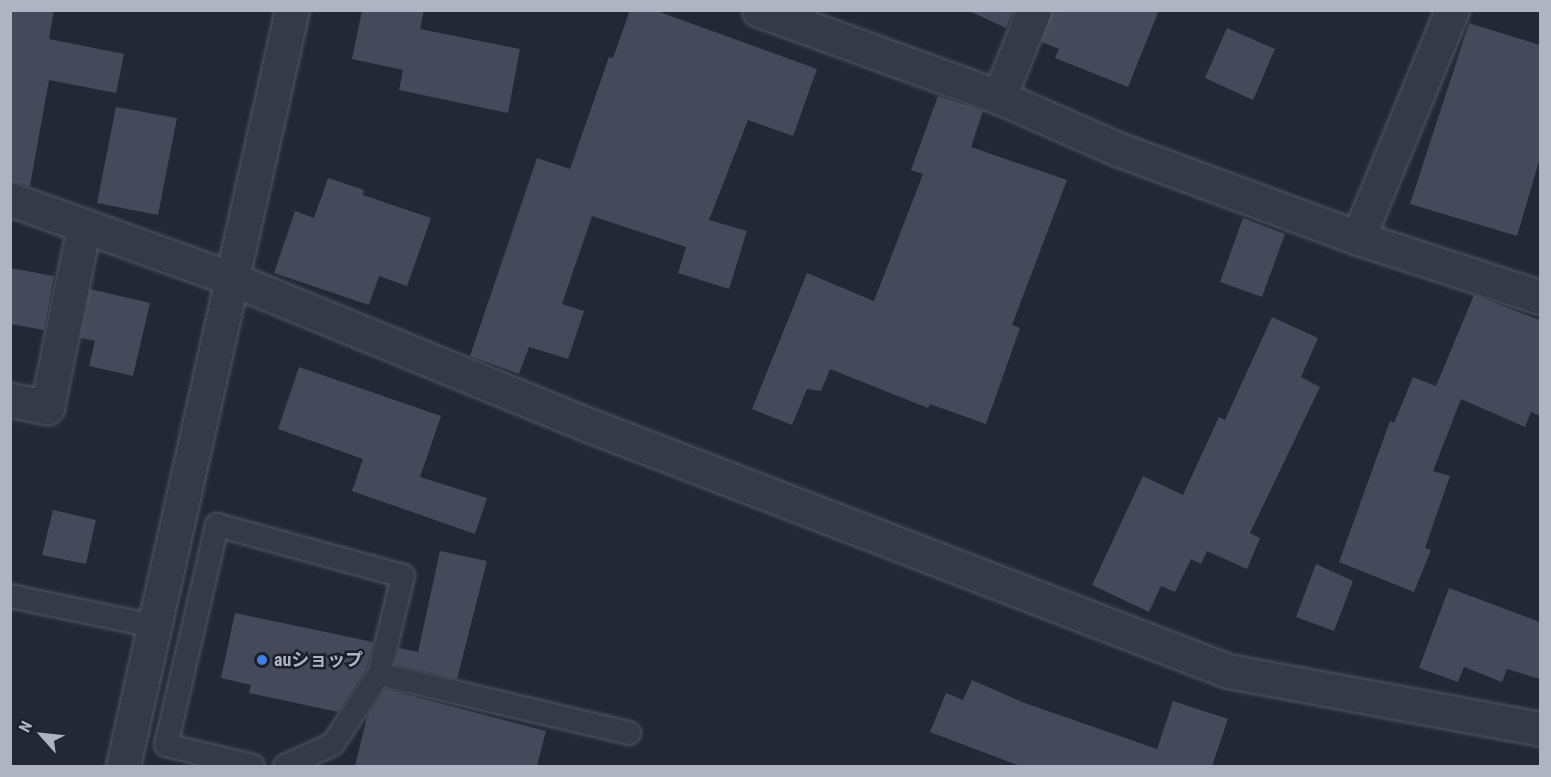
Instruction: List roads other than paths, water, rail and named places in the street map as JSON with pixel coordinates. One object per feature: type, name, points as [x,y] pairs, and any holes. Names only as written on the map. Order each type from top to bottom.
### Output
[{"type":"street","points":[[123,766],[292,10]]},
{"type":"street","points":[[759,10],[999,97],[1120,150],[1358,238],[1540,297]]},
{"type":"street","points":[[999,97],[1034,10]]},
{"type":"street","points":[[1358,238],[1452,10]]},
{"type":"street","points":[[10,199],[232,279],[586,424],[1228,671],[1540,729]]},
{"type":"street","points":[[10,400],[47,407],[84,226]]},
{"type":"lane","points":[[253,766],[166,745],[217,525],[403,576],[379,674],[333,744],[285,766]]},
{"type":"lane","points":[[10,596],[154,626]]},
{"type":"lane","points":[[379,674],[629,732]]},
{"type":"place","name":"auショップ","points":[[262,660]]}]
